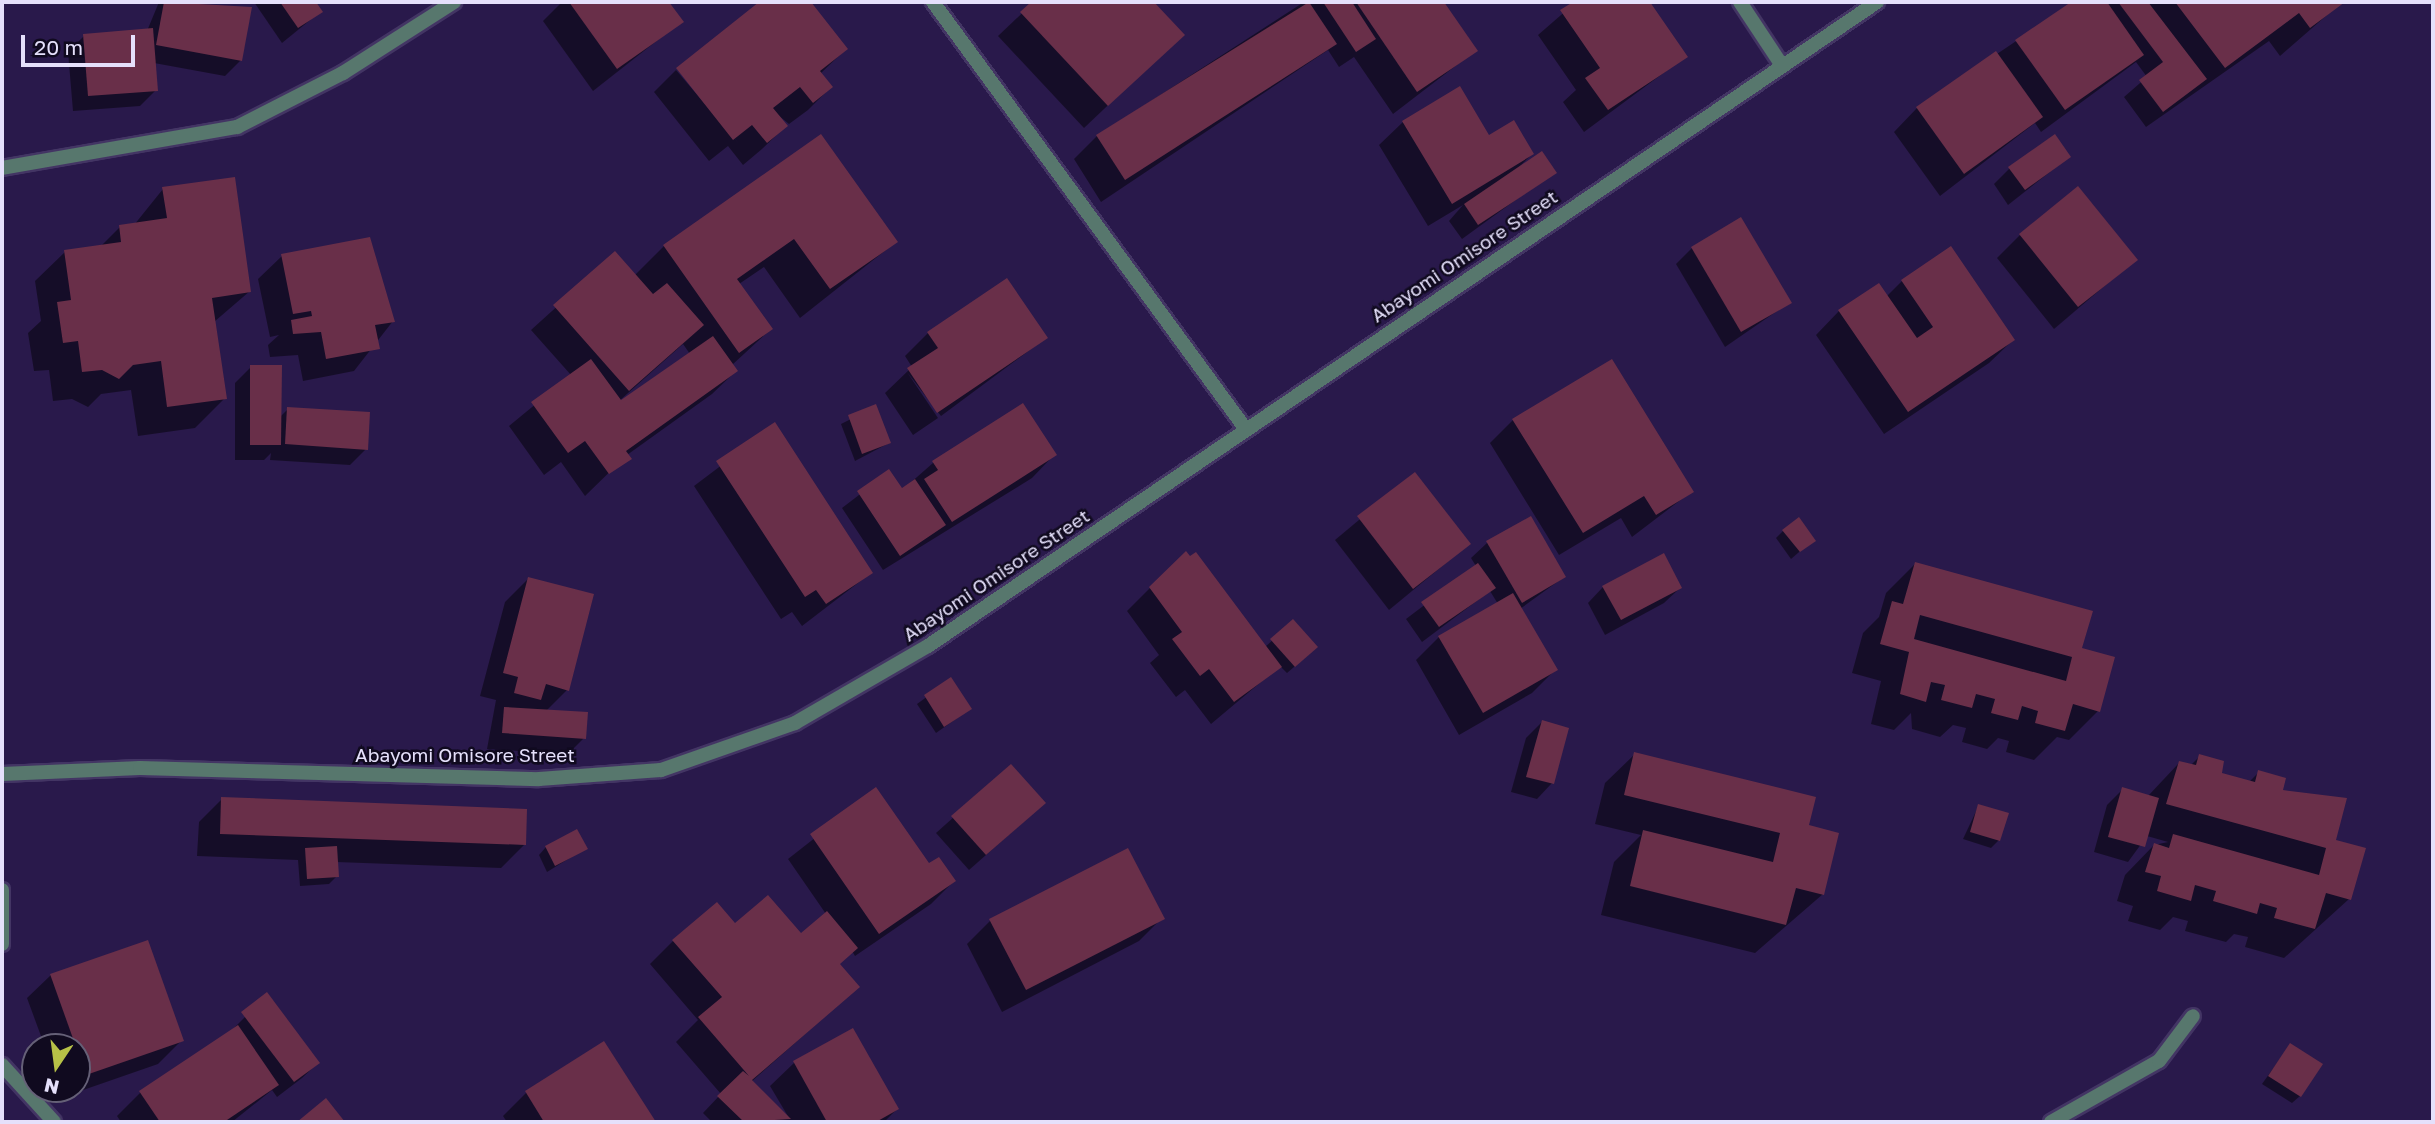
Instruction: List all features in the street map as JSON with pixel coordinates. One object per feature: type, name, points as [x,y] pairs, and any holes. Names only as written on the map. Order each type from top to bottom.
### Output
[{"type":"street","points":[[2,168],[237,127],[343,73],[454,2]]},
{"type":"street","points":[[933,2],[1245,428]]},
{"type":"street","points":[[1740,2],[1782,64]]},
{"type":"street","name":"Abayomi Omisore Street","points":[[2,774],[139,768],[539,779],[661,770],[807,716],[928,646],[1245,428],[1877,2]]},
{"type":"street","points":[[2,890],[2,944]]},
{"type":"street","points":[[2051,1122],[2159,1061],[2193,1016]]},
{"type":"street","points":[[2,1065],[54,1122]]},
{"type":"building","points":[[164,2],[252,7],[242,61],[156,45]]},
{"type":"building","points":[[280,2],[316,2],[323,12],[298,28]]},
{"type":"building","points":[[569,2],[669,2],[684,22],[617,69]]},
{"type":"building","points":[[759,2],[811,2],[848,49],[820,71],[833,87],[813,103],[800,87],[773,108],[788,126],[767,143],[752,125],[733,140],[676,68]]},
{"type":"building","points":[[1031,2],[1154,2],[1185,35],[1108,106],[1020,12]]},
{"type":"building","points":[[1309,2],[1337,44],[1125,180],[1096,135]]},
{"type":"building","points":[[1323,2],[1352,2],[1376,39],[1356,52]]},
{"type":"building","points":[[1356,2],[1444,2],[1478,51],[1417,92]]},
{"type":"building","points":[[1573,2],[1650,2],[1688,57],[1608,110],[1585,78],[1600,68],[1560,10]]},
{"type":"building","points":[[2071,2],[2107,2],[2144,55],[2065,110],[2015,40]]},
{"type":"building","points":[[2118,2],[2148,2],[2207,79],[2163,112],[2139,80],[2163,62]]},
{"type":"building","points":[[2175,2],[2345,2],[2310,28],[2299,13],[2225,68]]},
{"type":"building","points":[[153,28],[158,91],[88,96],[83,34]]},
{"type":"building","points":[[1996,51],[2043,117],[1964,174],[1916,107]]},
{"type":"building","points":[[1460,86],[1489,135],[1514,120],[1534,154],[1452,204],[1402,121]]},
{"type":"building","points":[[821,134],[898,242],[830,289],[794,239],[737,279],[773,329],[739,353],[663,245]]},
{"type":"building","points":[[2055,134],[2071,157],[2025,190],[2008,167]]},
{"type":"building","points":[[1542,151],[1557,173],[1478,225],[1464,204]]},
{"type":"building","points":[[235,177],[251,292],[212,298],[227,399],[167,407],[161,361],[133,365],[119,379],[102,370],[82,372],[78,341],[63,343],[57,302],[71,300],[64,250],[121,242],[119,225],[167,218],[162,187]]},
{"type":"building","points":[[2078,186],[2138,260],[2078,307],[2019,234]]},
{"type":"building","points":[[1741,217],[1792,303],[1741,332],[1691,247]]},
{"type":"building","points":[[370,237],[395,322],[375,325],[380,349],[326,359],[321,332],[293,334],[291,320],[312,316],[311,311],[293,314],[281,254]]},
{"type":"building","points":[[1951,246],[2015,340],[1908,412],[1838,310],[1879,283],[1917,338],[1933,327],[1901,280]]},
{"type":"building","points":[[615,251],[653,294],[667,283],[704,325],[629,391],[553,305]]},
{"type":"building","points":[[1007,278],[1048,338],[937,413],[907,368],[938,348],[927,332]]},
{"type":"building","points":[[713,336],[738,371],[626,451],[632,459],[609,474],[585,441],[568,453],[531,402],[591,359],[621,400]]},
{"type":"building","points":[[1612,359],[1694,492],[1656,515],[1644,496],[1583,533],[1512,419]]},
{"type":"building","points":[[250,365],[282,365],[281,445],[250,445]]},
{"type":"building","points":[[1023,403],[1057,455],[952,522],[924,479],[938,470],[932,461]]},
{"type":"building","points":[[876,404],[891,443],[862,454],[848,415]]},
{"type":"building","points":[[287,407],[370,412],[368,450],[285,444]]},
{"type":"building","points":[[775,422],[873,573],[826,604],[816,590],[805,597],[716,461]]},
{"type":"building","points":[[889,469],[902,488],[915,479],[946,525],[900,556],[857,491]]},
{"type":"building","points":[[1415,472],[1471,544],[1413,589],[1357,516]]},
{"type":"building","points":[[1531,516],[1566,577],[1522,603],[1486,541]]},
{"type":"building","points":[[1799,517],[1816,541],[1800,552],[1782,530]]},
{"type":"building","points":[[1186,551],[1190,556],[1196,552],[1282,667],[1234,702],[1209,669],[1200,676],[1172,639],[1182,632],[1149,587]]},
{"type":"building","points":[[1664,553],[1682,588],[1621,620],[1602,586]]},
{"type":"building","points":[[1915,562],[2093,611],[2082,648],[2115,657],[2100,712],[2073,704],[2065,731],[2035,723],[2038,711],[2022,706],[2018,720],[1991,713],[1995,699],[1976,694],[1972,708],[1941,700],[1945,685],[1931,682],[1926,702],[1900,694],[1909,652],[1880,644],[1892,601],[1903,604]],"holes":[[[1920,615],[2072,657],[2066,681],[1914,639]]]},
{"type":"building","points":[[1478,563],[1496,588],[1439,627],[1421,602]]},
{"type":"building","points":[[528,577],[594,594],[569,691],[546,684],[541,700],[514,693],[518,677],[503,673]]},
{"type":"building","points":[[1513,593],[1558,670],[1483,713],[1438,636]]},
{"type":"building","points":[[1293,619],[1318,647],[1295,667],[1270,639]]},
{"type":"building","points":[[951,677],[972,709],[944,727],[924,695]]},
{"type":"building","points":[[504,707],[588,712],[586,739],[502,733]]},
{"type":"building","points":[[1542,720],[1569,728],[1554,784],[1526,777]]},
{"type":"building","points":[[1634,752],[1816,797],[1809,825],[1839,833],[1824,895],[1796,888],[1786,925],[1630,886],[1643,830],[1773,862],[1780,833],[1624,795]]},
{"type":"building","points":[[2199,754],[2224,761],[2222,773],[2255,782],[2258,770],[2286,778],[2283,790],[2347,798],[2336,840],[2366,848],[2351,900],[2326,893],[2315,929],[2274,918],[2277,908],[2260,903],[2257,914],[2213,901],[2216,891],[2195,885],[2191,901],[2157,891],[2161,876],[2145,872],[2154,843],[2169,848],[2173,834],[2319,875],[2326,848],[2166,804],[2179,761],[2196,765]]},
{"type":"building","points":[[1011,764],[1046,803],[986,855],[951,816]]},
{"type":"building","points":[[876,787],[929,863],[939,857],[956,881],[879,934],[810,834]]},
{"type":"building","points":[[2122,787],[2159,798],[2145,847],[2108,837]]},
{"type":"building","points":[[221,797],[527,809],[526,845],[220,834]]},
{"type":"building","points":[[1978,804],[2009,813],[2000,841],[1970,832]]},
{"type":"building","points":[[577,829],[588,849],[555,866],[545,846]]},
{"type":"building","points":[[337,846],[339,877],[307,879],[305,848]]},
{"type":"building","points":[[1128,848],[1165,919],[1026,990],[989,919]]},
{"type":"building","points":[[768,895],[801,933],[827,911],[858,948],[840,964],[860,987],[752,1080],[791,1119],[744,1122],[717,1096],[743,1071],[749,1076],[698,1017],[722,997],[672,940],[717,902],[735,923]]},
{"type":"building","points":[[148,940],[184,1041],[91,1073],[91,1033],[71,1033],[50,974]]},
{"type":"building","points":[[267,992],[320,1063],[294,1082],[241,1012]]},
{"type":"building","points":[[238,1025],[279,1085],[224,1122],[160,1122],[139,1091]]},
{"type":"building","points":[[853,1028],[899,1109],[876,1122],[827,1122],[793,1061]]},
{"type":"building","points":[[604,1041],[656,1122],[544,1122],[525,1091]]},
{"type":"building","points":[[2290,1043],[2323,1064],[2301,1097],[2268,1076]]},
{"type":"building","points":[[326,1098],[345,1122],[297,1122]]}]
